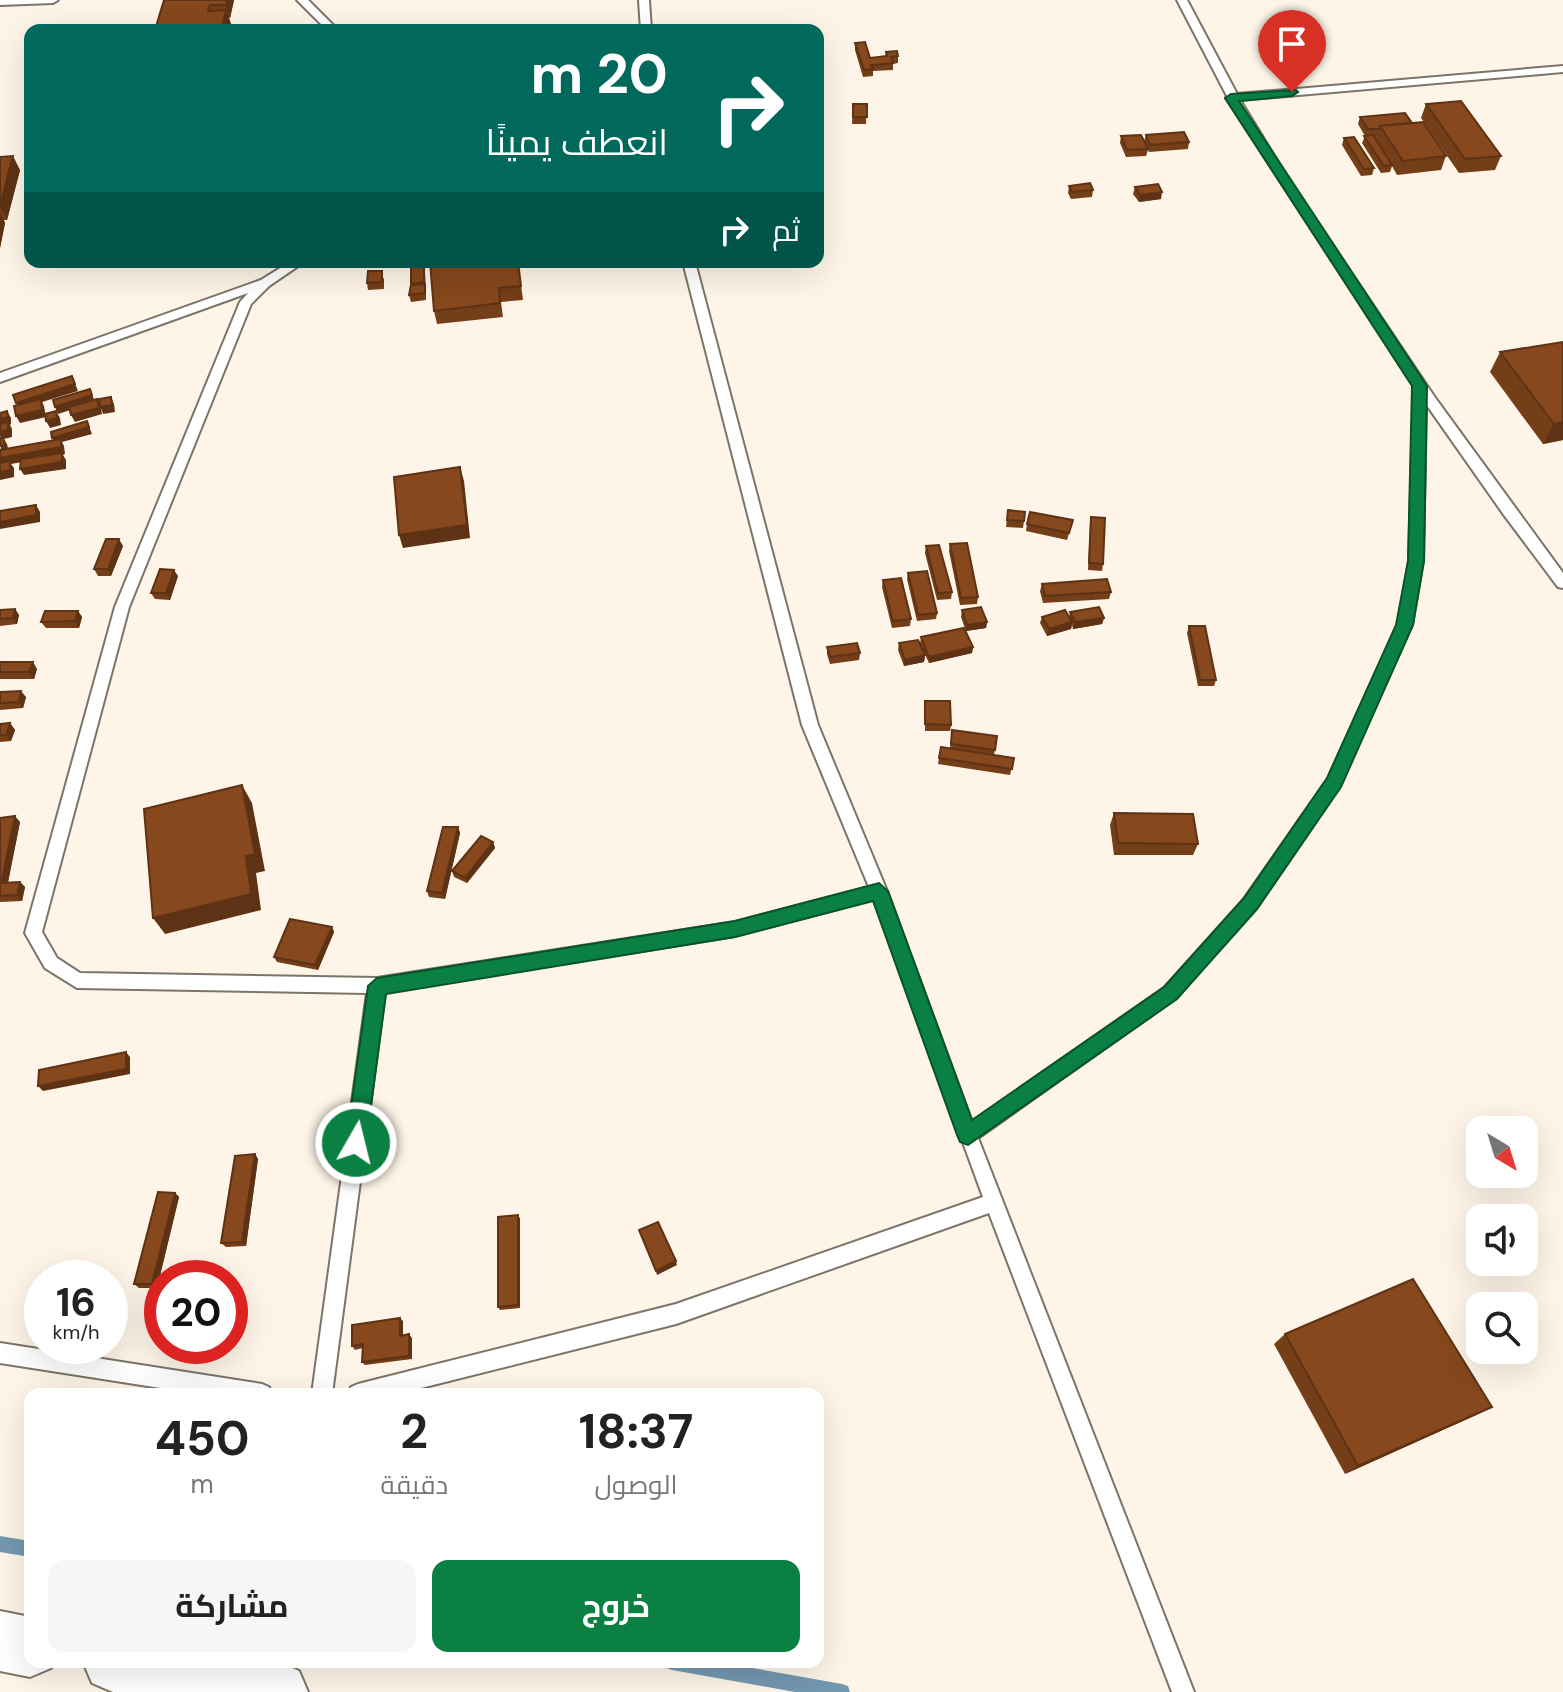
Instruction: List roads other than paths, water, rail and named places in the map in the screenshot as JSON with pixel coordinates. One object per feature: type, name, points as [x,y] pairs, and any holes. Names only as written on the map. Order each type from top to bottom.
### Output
[{"type":"highway","points":[[0,1641],[24,1646]]},
{"type":"highway","points":[[146,1668],[278,1692]]},
{"type":"lane","points":[[0,2],[53,0]]},
{"type":"lane","points":[[302,0],[327,24]]},
{"type":"lane","points":[[644,0],[646,24]]},
{"type":"lane","points":[[1182,0],[1231,98],[1420,386],[1510,517],[1563,583]]},
{"type":"lane","points":[[1231,98],[1563,69]]},
{"type":"lane","points":[[289,268],[265,283],[246,302],[122,607],[33,933],[51,963],[77,980],[377,986],[735,929],[879,891]]},
{"type":"lane","points":[[691,268],[810,725],[879,891],[993,1202],[1183,1692]]},
{"type":"lane","points":[[0,378],[265,283]]},
{"type":"lane","points":[[968,1135],[1170,993],[1250,904],[1334,782],[1405,625],[1416,561],[1420,386]]},
{"type":"lane","points":[[323,1388],[377,986]]},
{"type":"lane","points":[[382,1388],[676,1314],[993,1202]]},
{"type":"lane","points":[[0,1353],[224,1388]]},
{"type":"waterway","points":[[0,1544],[24,1548]]},
{"type":"waterway","points":[[706,1668],[842,1692]]}]
